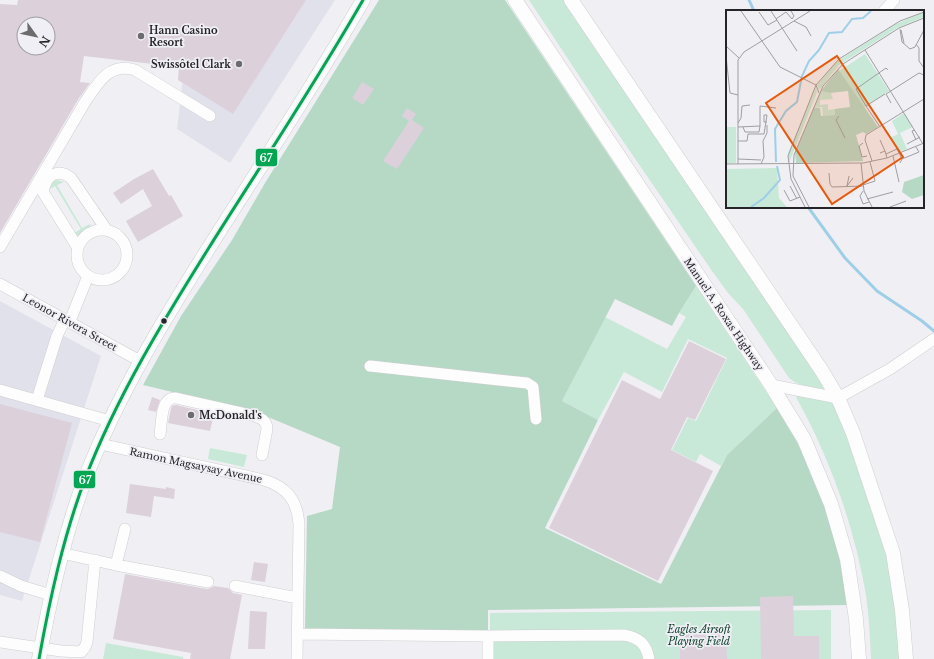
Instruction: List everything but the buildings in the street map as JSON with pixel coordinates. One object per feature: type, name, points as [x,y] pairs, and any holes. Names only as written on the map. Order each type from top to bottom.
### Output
[{"type":"main road","points":[[40,654],[51,595],[61,553],[81,492],[110,421],[140,361],[169,311],[336,48],[363,0]]},
{"type":"main road","name":"Manuel A. Roxas Highway","points":[[515,0],[771,385],[804,439],[831,504],[847,559],[856,619],[859,659]]},
{"type":"main road","points":[[571,0],[822,371],[838,398],[853,433],[893,553],[902,610],[906,659]]},
{"type":"street","points":[[885,10],[894,0]]},
{"type":"street","points":[[0,247],[85,102],[96,85],[105,75],[116,69],[127,68],[135,70],[210,116]]},
{"type":"street","points":[[78,248],[43,192],[50,177],[56,173],[64,173],[72,178],[106,229],[118,235],[126,244],[128,252],[127,260],[119,275],[112,279],[100,280],[88,276],[82,271],[77,256],[81,241],[86,236],[92,232],[106,229]]},
{"type":"street","points":[[37,400],[57,336],[67,320],[88,276]]},
{"type":"street","name":"Leonor Rivera Street","points":[[0,284],[140,361]]},
{"type":"street","points":[[771,385],[838,398],[921,349],[934,339]]},
{"type":"street","points":[[370,366],[527,383],[533,387],[536,419]]},
{"type":"street","points":[[0,390],[110,421]]},
{"type":"street","points":[[160,434],[166,403],[170,398],[176,398],[255,416],[263,420],[267,425],[267,429],[262,455]]},
{"type":"street","name":"Ramon Magsaysay Avenue","points":[[100,444],[264,480],[274,483],[288,493],[294,502],[298,514],[297,659]]},
{"type":"street","points":[[116,565],[125,529]]},
{"type":"street","points":[[61,553],[208,582]]},
{"type":"street","points":[[0,642],[40,654],[81,652],[85,648],[87,642],[95,560]]},
{"type":"street","points":[[0,576],[21,586],[51,595]]},
{"type":"street","points":[[235,586],[298,598]]},
{"type":"street","points":[[297,634],[488,636],[624,635],[640,640],[644,644],[649,659]]},
{"type":"street","points":[[488,636],[488,659]]},
{"type":"shaded area","name":"Swissôtel Clark","points":[[192,0],[335,0],[230,163],[177,129]]},
{"type":"shaded area","points":[[0,301],[101,356],[22,601],[0,595]]},
{"type":"green space","points":[[379,0],[505,0],[696,286],[672,326],[615,299],[562,401],[598,420],[545,528],[661,584],[727,455],[777,408],[796,440],[812,473],[830,521],[839,555],[848,605],[488,610],[488,631],[305,629],[307,516],[332,509],[340,447],[256,412],[143,385],[181,316],[232,240],[265,183]]},
{"type":"green space","points":[[529,0],[565,0],[650,124],[826,390],[811,388],[789,378],[743,309],[728,293],[712,271],[601,109]]},
{"type":"green space","points":[[57,180],[64,182],[57,185],[82,228],[90,224],[91,229],[84,236],[80,237],[75,235],[74,233],[81,229],[55,186],[48,190],[54,181]]},
{"type":"green space","points":[[696,286],[777,408],[727,455],[721,466],[700,454],[696,462],[672,450],[688,418],[696,421],[727,358],[688,339],[662,392],[624,372],[598,420],[562,401],[605,317],[667,349],[686,317],[679,313]]},
{"type":"green space","points":[[796,397],[818,397],[831,403],[835,407],[854,446],[888,551],[901,659],[871,659],[866,595],[848,518],[820,444]]},
{"type":"green space","points":[[210,448],[247,455],[244,467],[208,459]]},
{"type":"green space","name":"Eagles Airsoft Playing Field","points":[[831,610],[831,659],[490,659],[490,613]]},
{"type":"green space","points":[[106,643],[183,657],[183,659],[103,659]]},
{"type":"waterway","points":[[749,0],[754,10]]},
{"type":"waterway","points":[[809,208],[845,258],[877,291],[922,321],[934,331]]},
{"type":"transit line","name":"67","points":[[39,659],[53,591],[70,523],[85,479],[111,418],[175,302],[307,93],[363,0]]},
{"type":"place","name":"Hann Casino Resort","points":[[141,36]]},
{"type":"place","name":"Swissôtel Clark","points":[[239,64]]},
{"type":"place","name":"McDonald's","points":[[191,415]]}]
